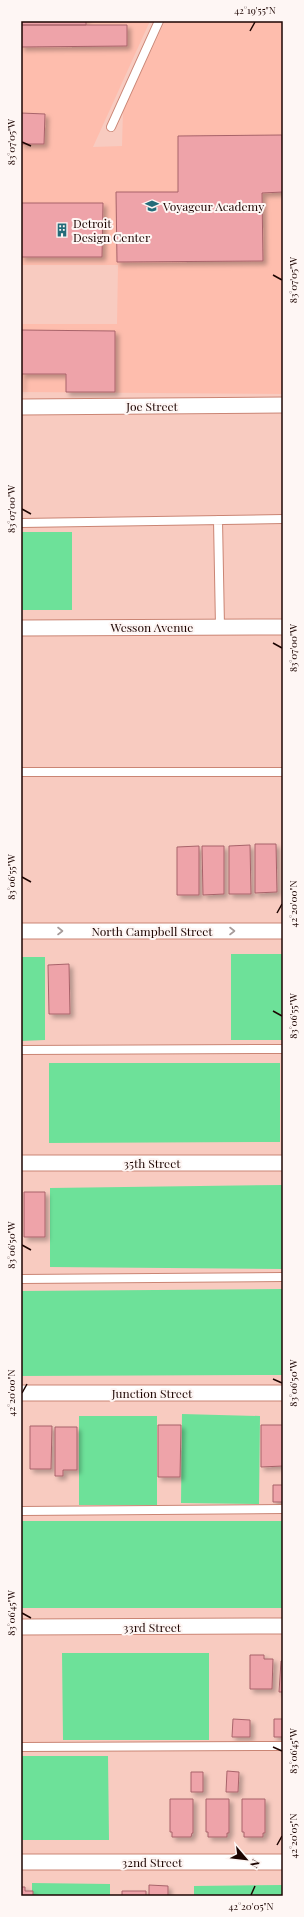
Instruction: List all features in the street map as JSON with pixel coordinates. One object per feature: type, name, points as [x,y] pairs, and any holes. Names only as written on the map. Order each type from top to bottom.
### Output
[{"type":"street","name":"Joe Street","points":[[21,407],[283,405]]},
{"type":"street","name":"Wesson Avenue","points":[[21,628],[283,627]]},
{"type":"street","name":"North Campbell Street","points":[[21,931],[283,931]]},
{"type":"street","name":"35th Street","points":[[21,1163],[283,1163]]},
{"type":"street","name":"Junction Street","points":[[21,1393],[283,1393]]},
{"type":"street","name":"33rd Street","points":[[21,1627],[283,1626]]},
{"type":"street","name":"32nd Street","points":[[21,1862],[283,1862]]},
{"type":"lane","points":[[111,127],[159,21]]},
{"type":"lane","points":[[21,523],[283,519]]},
{"type":"lane","points":[[218,520],[220,627]]},
{"type":"lane","points":[[21,772],[283,772]]},
{"type":"lane","points":[[21,1050],[283,1049]]},
{"type":"lane","points":[[21,1279],[283,1277]]},
{"type":"lane","points":[[21,1511],[283,1509]]},
{"type":"lane","points":[[21,1747],[283,1746]]},
{"type":"shaded area","name":"Voyageur Academy","points":[[21,21],[150,21],[93,147],[122,146],[123,111],[165,21],[283,21],[283,394],[21,392],[21,324],[117,324],[118,265],[21,265]]},
{"type":"green space","points":[[21,532],[72,532],[72,610],[21,610]]},
{"type":"green space","points":[[231,954],[283,954],[283,1040],[231,1040]]},
{"type":"green space","points":[[21,957],[45,957],[45,1040],[21,1041]]},
{"type":"green space","points":[[49,1063],[280,1063],[280,1142],[49,1143]]},
{"type":"green space","points":[[283,1185],[283,1269],[50,1267],[50,1188]]},
{"type":"green space","points":[[283,1289],[283,1375],[21,1376],[21,1291]]},
{"type":"green space","points":[[182,1414],[260,1416],[259,1504],[181,1503]]},
{"type":"green space","points":[[79,1416],[157,1416],[157,1505],[79,1505]]},
{"type":"green space","points":[[21,1521],[283,1521],[283,1608],[21,1608]]},
{"type":"green space","points":[[62,1653],[209,1653],[209,1740],[63,1740]]},
{"type":"green space","points":[[21,1756],[108,1756],[109,1840],[21,1840]]},
{"type":"green space","points":[[32,1883],[110,1884],[110,1896],[32,1896]]},
{"type":"green space","points":[[283,1885],[283,1896],[194,1896],[194,1886]]},
{"type":"building","points":[[23,21],[86,21],[86,25],[21,25]]},
{"type":"building","points":[[21,25],[127,25],[127,46],[21,47]]},
{"type":"building","points":[[21,113],[45,114],[44,144],[21,144]]},
{"type":"building","points":[[282,135],[283,192],[262,193],[263,261],[117,262],[116,192],[178,192],[178,136]]},
{"type":"building","name":"Detroit Design Center","points":[[21,203],[103,203],[102,257],[21,257]]},
{"type":"building","points":[[21,330],[115,331],[115,392],[66,392],[66,374],[22,374],[21,389]]},
{"type":"building","points":[[255,844],[276,844],[277,892],[255,893]]},
{"type":"building","points":[[250,845],[251,894],[229,894],[229,846]]},
{"type":"building","points":[[199,846],[199,895],[177,895],[177,847]]},
{"type":"building","points":[[202,846],[224,846],[224,894],[203,895]]},
{"type":"building","points":[[69,964],[70,1014],[49,1014],[48,965]]},
{"type":"building","points":[[24,1192],[45,1192],[45,1237],[24,1237]]},
{"type":"building","points":[[158,1425],[181,1425],[180,1477],[158,1477]]},
{"type":"building","points":[[261,1425],[283,1425],[283,1466],[261,1467]]},
{"type":"building","points":[[30,1426],[52,1426],[51,1469],[30,1469]]},
{"type":"building","points":[[55,1427],[77,1427],[77,1470],[63,1470],[63,1476],[55,1476]]},
{"type":"building","points":[[273,1485],[283,1485],[283,1502],[273,1502]]},
{"type":"building","points":[[250,1655],[264,1655],[264,1659],[273,1659],[272,1689],[250,1689]]},
{"type":"building","points":[[281,1661],[283,1661],[283,1692],[279,1692]]},
{"type":"building","points":[[233,1719],[250,1720],[250,1737],[232,1737]]},
{"type":"building","points":[[274,1719],[283,1719],[283,1737],[274,1737]]},
{"type":"building","points":[[227,1771],[239,1772],[238,1792],[226,1792]]},
{"type":"building","points":[[191,1772],[203,1772],[203,1792],[191,1792]]},
{"type":"building","points":[[170,1799],[193,1799],[193,1833],[191,1837],[172,1837],[172,1832],[170,1832]]},
{"type":"building","points":[[206,1799],[229,1799],[229,1833],[227,1833],[227,1837],[208,1837],[208,1832],[206,1832]]},
{"type":"building","points":[[242,1799],[265,1799],[265,1833],[263,1833],[263,1837],[244,1837],[244,1832],[242,1832]]},
{"type":"building","points":[[149,1885],[168,1886],[168,1896],[149,1896]]},
{"type":"building","points":[[21,1887],[25,1887],[25,1891],[33,1891],[33,1896],[21,1896]]},
{"type":"building","points":[[122,1891],[146,1891],[146,1896],[122,1896]]},
{"type":"place","name":"Voyageur Academy","points":[[152,206]]},
{"type":"place","name":"Detroit Design Center","points":[[62,230]]}]
